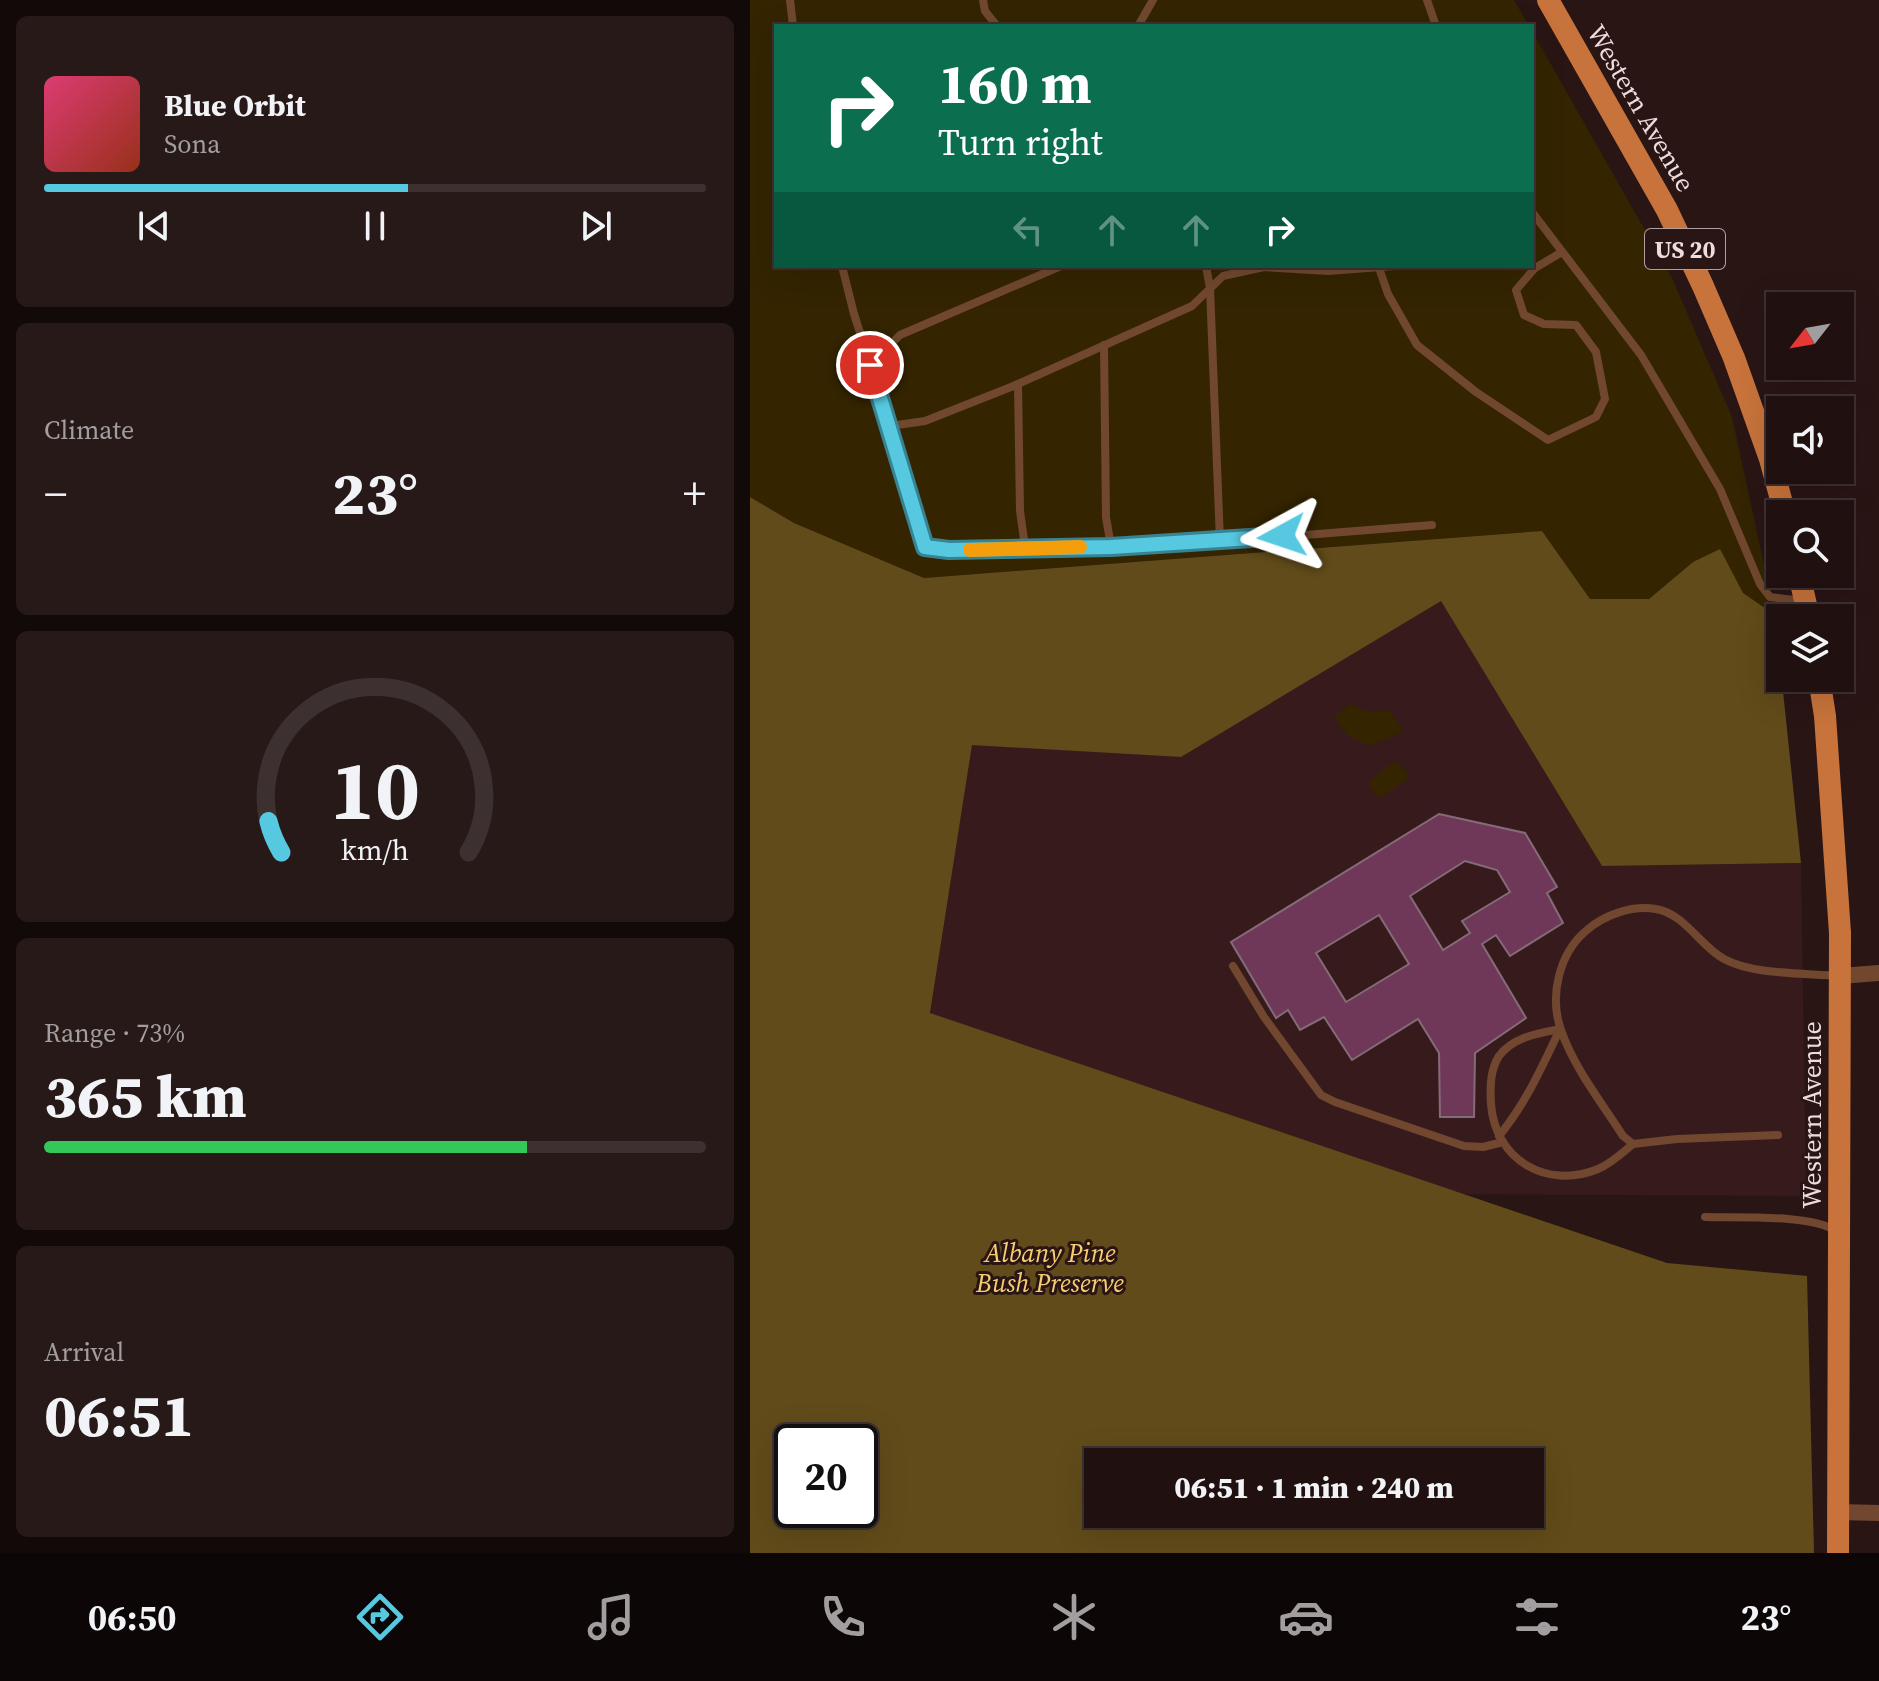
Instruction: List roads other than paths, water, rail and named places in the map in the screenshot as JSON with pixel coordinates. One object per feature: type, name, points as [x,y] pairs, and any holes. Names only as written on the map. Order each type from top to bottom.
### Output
[{"type":"main road","name":"Western Avenue","points":[[1548,0],[1667,210],[1703,286],[1734,358],[1781,500]]},
{"type":"main road","name":"Western Avenue","points":[[1821,692],[1834,836],[1840,976],[1838,1553]]},
{"type":"street","points":[[1840,976],[1879,973]]},
{"type":"street","points":[[1838,1512],[1879,1513]]},
{"type":"lane","points":[[790,0],[793,24]]},
{"type":"lane","points":[[983,0],[985,11],[995,24]]},
{"type":"lane","points":[[1141,24],[1153,0]]},
{"type":"lane","points":[[1427,0],[1435,24]]},
{"type":"lane","points":[[1534,215],[1641,355],[1720,489],[1760,584],[1770,597],[1790,604]]},
{"type":"lane","points":[[1290,268],[1328,271],[1379,268],[1388,294],[1417,345],[1476,392],[1548,440],[1596,417],[1605,399],[1596,352],[1576,325],[1544,324],[1524,315],[1516,290],[1535,268],[1562,252]]},
{"type":"lane","points":[[843,268],[925,547],[949,550],[1111,547],[1432,525]]},
{"type":"lane","points":[[870,365],[900,335],[1056,268]]},
{"type":"lane","points":[[1206,268],[1210,288],[1220,541]]},
{"type":"lane","points":[[890,426],[925,421],[1018,384],[1192,306],[1223,276],[1256,268]]},
{"type":"lane","points":[[1104,345],[1106,517],[1111,547]]},
{"type":"lane","points":[[1018,384],[1020,511],[1025,547]]},
{"type":"lane","points":[[1633,1144],[1623,1136],[1575,1060],[1560,1029],[1557,977],[1578,937],[1596,922],[1622,911],[1656,909],[1677,918],[1725,960],[1753,968],[1840,976]]},
{"type":"lane","points":[[1233,966],[1264,1017],[1321,1095],[1464,1146],[1483,1147],[1501,1139],[1536,1082],[1560,1029]]},
{"type":"lane","points":[[1560,1029],[1522,1038],[1500,1055],[1491,1076],[1492,1117],[1501,1139],[1510,1152],[1530,1167],[1550,1176],[1576,1175],[1599,1169],[1633,1144],[1778,1135]]},
{"type":"lane","points":[[1705,1217],[1821,1224],[1840,1234]]},
{"type":"park label","name":"Albany Pine Bush Preserve","points":[[1050,1268]]}]
